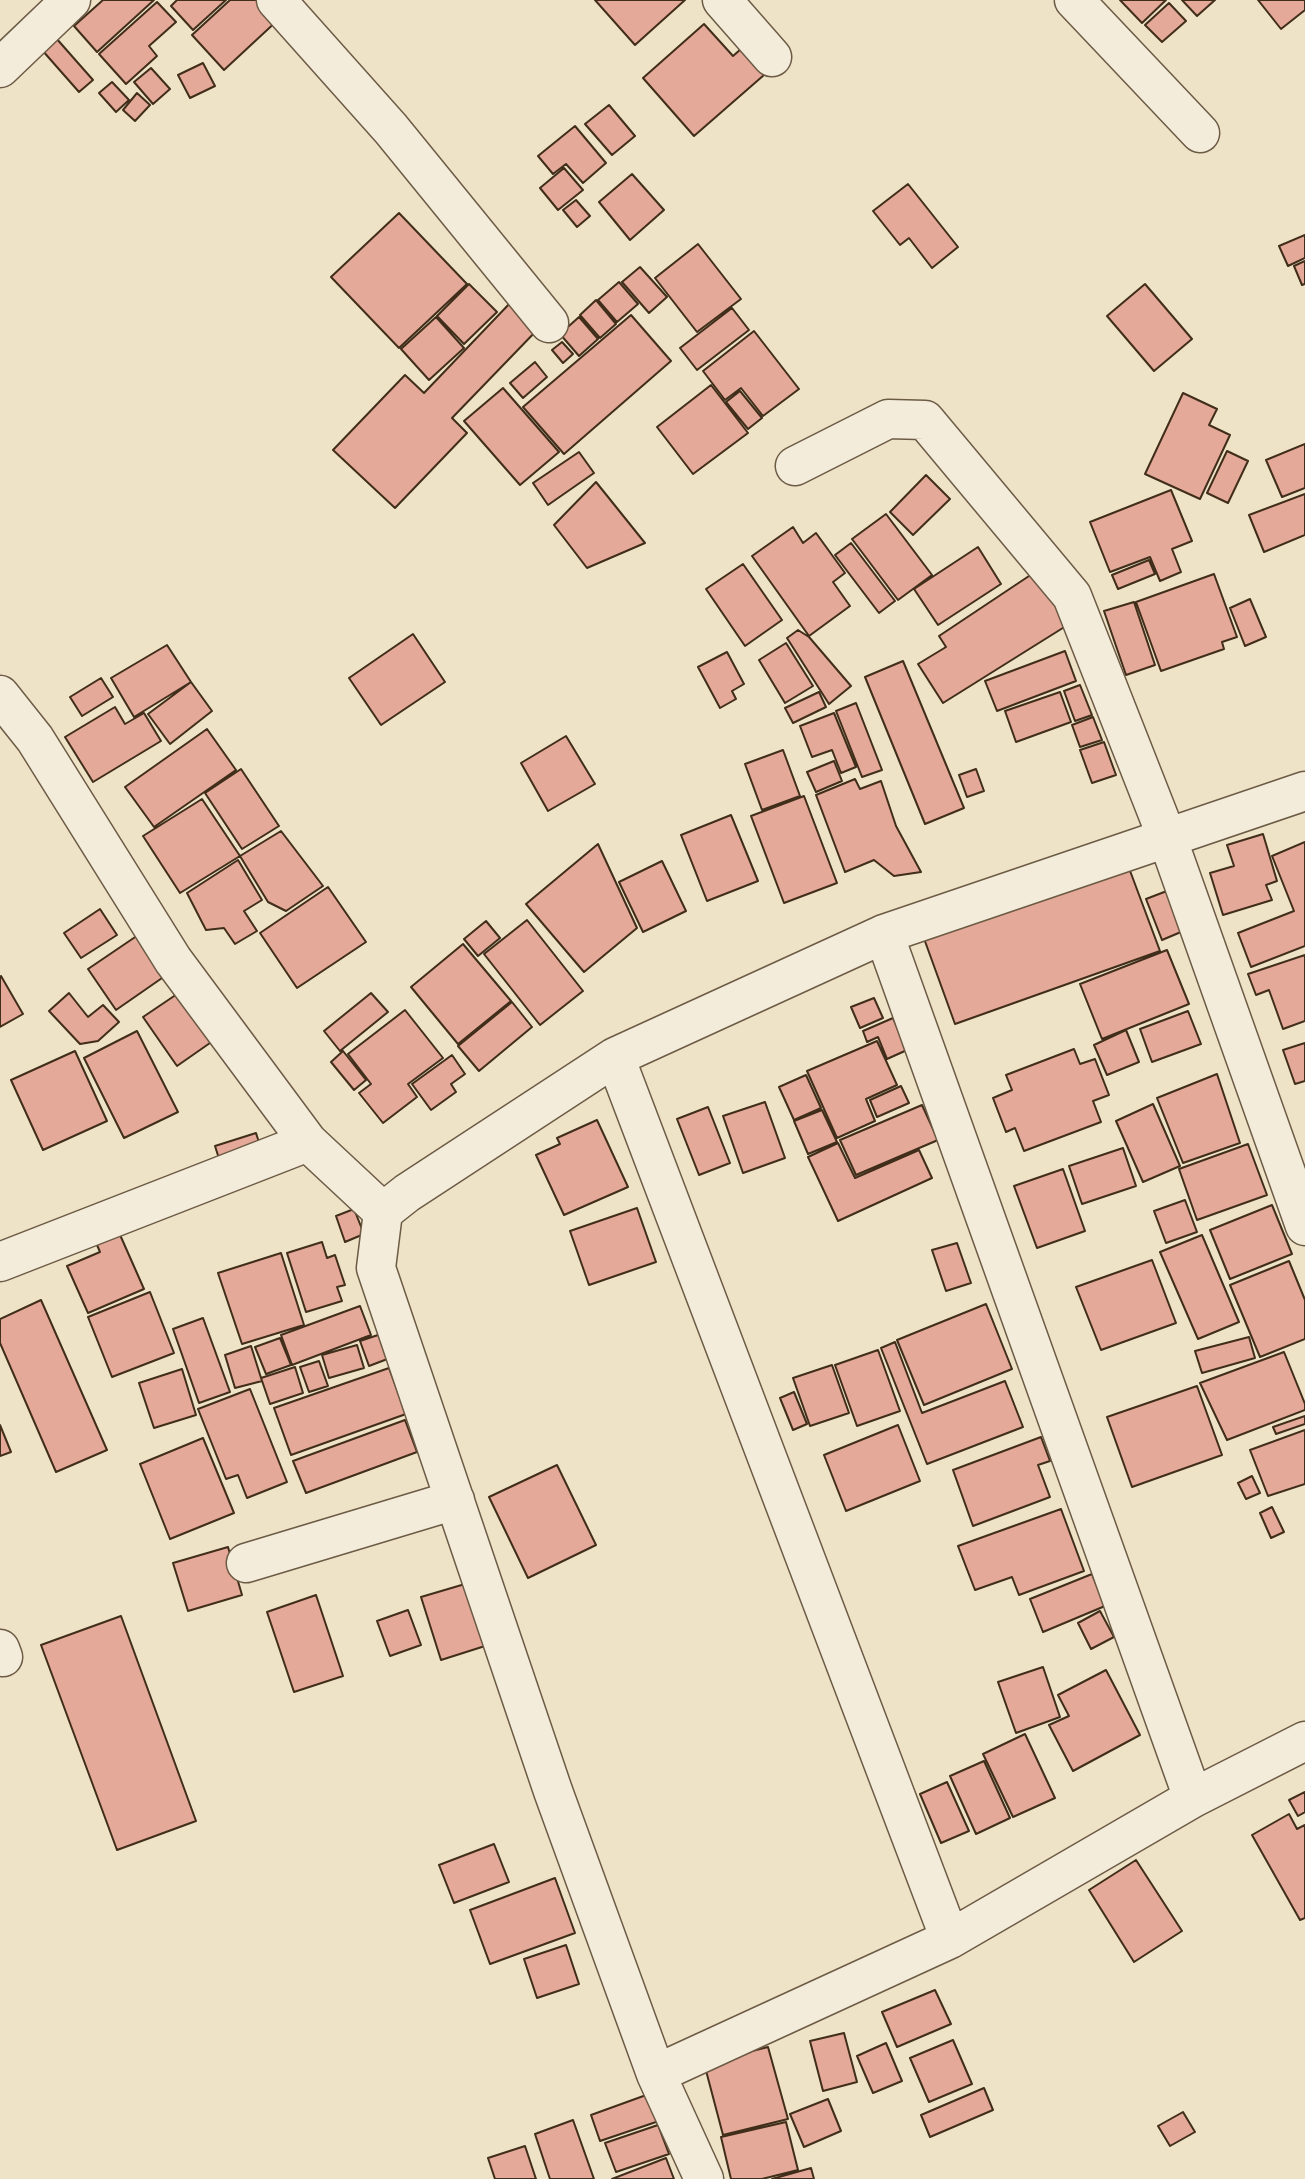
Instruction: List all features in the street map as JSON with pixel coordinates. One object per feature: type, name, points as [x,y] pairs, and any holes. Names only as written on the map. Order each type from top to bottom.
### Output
[{"type":"street","points":[[0,68],[71,0]]},
{"type":"street","points":[[276,0],[391,129],[549,323]]},
{"type":"street","points":[[722,0],[772,57]]},
{"type":"street","points":[[1074,0],[1200,133]]},
{"type":"street","points":[[795,466],[888,419],[925,420],[1072,596],[1168,840],[1305,1226]]},
{"type":"street","points":[[0,695],[34,739],[173,960],[308,1142],[383,1212]]},
{"type":"street","points":[[704,2179],[656,2074],[553,1791],[376,1269],[383,1212],[407,1192],[615,1057],[884,934],[1305,792]]},
{"type":"street","points":[[884,934],[1193,1798]]},
{"type":"street","points":[[615,1057],[950,1939]]},
{"type":"street","points":[[0,1262],[308,1142]]},
{"type":"street","points":[[246,1563],[455,1500]]},
{"type":"street","points":[[656,2074],[950,1939],[1193,1798],[1305,1741]]},
{"type":"building","points":[[103,0],[154,0],[97,52],[74,26]]},
{"type":"building","points":[[177,0],[226,0],[193,30],[171,6]]},
{"type":"building","points":[[230,0],[263,0],[280,18],[224,70],[192,35]]},
{"type":"building","points":[[595,0],[685,0],[635,45]]},
{"type":"building","points":[[1120,0],[1166,0],[1142,23]]},
{"type":"building","points":[[1182,0],[1215,0],[1197,16]]},
{"type":"building","points":[[1258,0],[1305,0],[1305,10],[1281,29]]},
{"type":"building","points":[[157,2],[176,22],[149,46],[157,56],[126,84],[99,54]]},
{"type":"building","points":[[1169,3],[1186,21],[1162,42],[1145,25]]},
{"type":"building","points":[[704,24],[733,56],[741,49],[764,75],[694,136],[643,78]]},
{"type":"building","points":[[56,38],[93,80],[79,92],[42,50]]},
{"type":"building","points":[[203,63],[215,86],[190,98],[178,75]]},
{"type":"building","points":[[151,68],[170,89],[153,104],[134,82]]},
{"type":"building","points":[[112,82],[129,100],[116,112],[99,93]]},
{"type":"building","points":[[137,93],[150,105],[135,121],[123,110]]},
{"type":"building","points":[[609,105],[635,136],[612,155],[585,124]]},
{"type":"building","points":[[575,126],[606,163],[583,183],[566,164],[553,174],[538,156]]},
{"type":"building","points":[[564,168],[583,190],[558,210],[540,188]]},
{"type":"building","points":[[632,174],[664,210],[630,240],[599,202]]},
{"type":"building","points":[[908,184],[958,247],[932,268],[909,238],[900,245],[873,211]]},
{"type":"building","points":[[576,200],[590,216],[577,227],[563,210]]},
{"type":"building","points":[[399,213],[467,284],[399,348],[331,277]]},
{"type":"building","points":[[1305,235],[1305,258],[1288,266],[1279,246]]},
{"type":"building","points":[[698,244],[741,299],[697,332],[655,278]]},
{"type":"building","points":[[1305,261],[1305,284],[1302,285],[1294,266]]},
{"type":"building","points":[[640,267],[667,297],[649,313],[622,282]]},
{"type":"building","points":[[619,282],[638,304],[617,322],[598,300]]},
{"type":"building","points":[[469,284],[497,312],[464,344],[437,316]]},
{"type":"building","points":[[1145,284],[1192,339],[1154,371],[1107,316]]},
{"type":"building","points":[[596,300],[616,324],[600,338],[580,315]]},
{"type":"building","points":[[512,301],[539,328],[452,418],[467,433],[395,508],[333,450],[405,375],[424,393]]},
{"type":"building","points":[[732,308],[749,330],[697,370],[680,348]]},
{"type":"building","points":[[631,315],[671,361],[564,454],[523,407]]},
{"type":"building","points":[[436,317],[464,348],[429,380],[401,349]]},
{"type":"building","points":[[579,317],[598,339],[579,356],[560,334]]},
{"type":"building","points":[[754,331],[799,389],[763,416],[741,388],[725,400],[703,371]]},
{"type":"building","points":[[562,342],[573,354],[563,363],[552,350]]},
{"type":"building","points":[[535,362],[547,377],[523,398],[510,383]]},
{"type":"building","points":[[711,385],[748,433],[693,474],[657,427]]},
{"type":"building","points":[[503,388],[559,452],[520,485],[464,421]]},
{"type":"building","points":[[740,391],[762,418],[748,429],[726,402]]},
{"type":"building","points":[[1183,393],[1217,409],[1209,425],[1230,435],[1200,499],[1145,474]]},
{"type":"building","points":[[1305,444],[1305,488],[1282,497],[1266,460]]},
{"type":"building","points":[[1227,451],[1248,461],[1228,503],[1207,493]]},
{"type":"building","points":[[579,452],[594,473],[548,505],[533,483]]},
{"type":"building","points":[[926,475],[950,499],[913,535],[890,512]]},
{"type":"building","points":[[596,482],[645,543],[587,568],[554,525]]},
{"type":"building","points":[[1171,490],[1192,541],[1172,549],[1181,572],[1160,581],[1150,557],[1110,572],[1090,522]]},
{"type":"building","points":[[1305,494],[1305,535],[1264,552],[1249,515]]},
{"type":"building","points":[[886,514],[932,575],[898,600],[852,539]]},
{"type":"building","points":[[793,527],[803,543],[816,533],[845,573],[833,582],[850,606],[809,636],[752,556]]},
{"type":"building","points":[[851,543],[895,601],[879,613],[835,555]]},
{"type":"building","points":[[978,547],[1001,584],[938,625],[914,589]]},
{"type":"building","points":[[1149,560],[1155,574],[1118,589],[1112,575]]},
{"type":"building","points":[[743,564],[782,620],[745,646],[706,589]]},
{"type":"building","points":[[1038,570],[1066,626],[943,703],[918,664],[946,647],[939,636]]},
{"type":"building","points":[[1214,574],[1237,637],[1222,642],[1224,649],[1161,671],[1136,602]]},
{"type":"building","points":[[1250,599],[1266,637],[1245,646],[1230,608]]},
{"type":"building","points":[[1134,602],[1155,665],[1126,675],[1104,611]]},
{"type":"building","points":[[798,630],[809,637],[851,686],[829,704],[787,638]]},
{"type":"building","points":[[413,634],[445,682],[381,725],[349,678]]},
{"type":"building","points":[[786,643],[813,686],[785,703],[759,660]]},
{"type":"building","points":[[167,645],[191,682],[134,717],[111,678]]},
{"type":"building","points":[[1065,651],[1076,681],[997,711],[985,681]]},
{"type":"building","points":[[727,652],[744,684],[732,691],[736,699],[720,708],[698,667]]},
{"type":"building","points":[[903,661],[964,808],[925,824],[865,677]]},
{"type":"building","points":[[101,678],[113,697],[82,716],[70,697]]},
{"type":"building","points":[[191,682],[212,711],[170,744],[148,714]]},
{"type":"building","points":[[1080,685],[1092,715],[1075,721],[1064,691]]},
{"type":"building","points":[[819,692],[826,707],[793,723],[785,708]]},
{"type":"building","points":[[1060,692],[1071,722],[1016,742],[1005,711]]},
{"type":"building","points":[[856,703],[882,770],[862,777],[836,711]]},
{"type":"building","points":[[115,707],[125,724],[144,713],[161,741],[93,782],[65,737]]},
{"type":"building","points":[[834,713],[856,767],[841,773],[832,750],[812,757],[800,726]]},
{"type":"building","points":[[1093,717],[1102,740],[1080,747],[1072,725]]},
{"type":"building","points":[[207,729],[236,770],[154,827],[125,787]]},
{"type":"building","points":[[566,736],[595,784],[548,811],[521,763]]},
{"type":"building","points":[[1104,742],[1116,775],[1092,783],[1080,750]]},
{"type":"building","points":[[783,750],[800,796],[762,810],[745,764]]},
{"type":"building","points":[[834,761],[842,781],[816,792],[807,772]]},
{"type":"building","points":[[241,769],[279,826],[242,849],[205,793]]},
{"type":"building","points":[[976,769],[984,791],[967,797],[959,775]]},
{"type":"building","points":[[855,779],[860,789],[881,781],[896,826],[921,872],[894,876],[874,860],[845,872],[816,795]]},
{"type":"building","points":[[804,796],[837,883],[784,903],[751,816]]},
{"type":"building","points":[[202,799],[240,856],[180,893],[143,836]]},
{"type":"building","points":[[731,815],[758,881],[707,901],[681,835]]},
{"type":"building","points":[[281,831],[323,886],[286,911],[268,902],[240,856]]},
{"type":"building","points":[[1263,834],[1277,881],[1266,885],[1272,900],[1223,915],[1210,873],[1234,866],[1227,845]]},
{"type":"building","points":[[1305,842],[1305,946],[1251,967],[1238,933],[1294,911],[1272,856]]},
{"type":"building","points":[[598,844],[637,928],[584,972],[526,904]]},
{"type":"building","points":[[238,860],[262,900],[244,911],[257,931],[235,944],[224,928],[206,930],[187,893]]},
{"type":"building","points":[[1126,860],[1160,951],[955,1024],[922,933]]},
{"type":"building","points":[[662,861],[686,911],[643,932],[619,882]]},
{"type":"building","points":[[328,887],[366,942],[297,988],[260,933]]},
{"type":"building","points":[[1172,889],[1188,929],[1162,940],[1146,899]]},
{"type":"building","points":[[100,909],[117,935],[81,958],[64,933]]},
{"type":"building","points":[[527,920],[583,991],[540,1025],[484,954]]},
{"type":"building","points":[[486,921],[500,938],[478,956],[464,939]]},
{"type":"building","points":[[147,929],[175,969],[116,1010],[88,969]]},
{"type":"building","points":[[463,944],[511,1001],[458,1044],[411,987]]},
{"type":"building","points":[[1167,950],[1189,1004],[1102,1039],[1080,984]]},
{"type":"building","points":[[1305,955],[1305,1021],[1283,1029],[1269,990],[1256,995],[1248,974]]},
{"type":"building","points":[[0,977],[23,1014],[0,1027]]},
{"type":"building","points":[[186,988],[220,1036],[177,1066],[143,1017]]},
{"type":"building","points":[[69,993],[88,1017],[103,1005],[119,1022],[98,1041],[80,1044],[49,1011]]},
{"type":"building","points":[[371,993],[388,1012],[340,1051],[324,1031]]},
{"type":"building","points":[[874,998],[883,1018],[860,1028],[851,1007]]},
{"type":"building","points":[[512,1002],[532,1027],[479,1071],[458,1046]]},
{"type":"building","points":[[405,1010],[443,1058],[408,1084],[417,1097],[383,1123],[359,1093],[371,1084],[348,1054]]},
{"type":"building","points":[[1188,1011],[1201,1044],[1152,1062],[1140,1029]]},
{"type":"building","points":[[893,1018],[907,1050],[887,1059],[878,1037],[867,1042],[863,1031]]},
{"type":"building","points":[[1126,1030],[1139,1062],[1107,1075],[1094,1045]]},
{"type":"building","points":[[137,1031],[178,1112],[124,1138],[84,1058]]},
{"type":"building","points":[[877,1041],[897,1085],[866,1099],[875,1121],[837,1138],[807,1071]]},
{"type":"building","points":[[1305,1043],[1305,1081],[1295,1084],[1283,1050]]},
{"type":"building","points":[[1074,1049],[1080,1064],[1095,1059],[1109,1095],[1093,1101],[1101,1122],[1024,1151],[1015,1128],[1006,1132],[993,1098],[1012,1090],[1006,1075]]},
{"type":"building","points":[[75,1051],[107,1121],[43,1150],[11,1080]]},
{"type":"building","points":[[343,1051],[366,1080],[354,1090],[331,1062]]},
{"type":"building","points":[[452,1055],[465,1074],[451,1084],[456,1092],[431,1110],[412,1084]]},
{"type":"building","points":[[1217,1074],[1240,1143],[1183,1163],[1157,1098]]},
{"type":"building","points":[[806,1075],[821,1108],[794,1120],[779,1087]]},
{"type":"building","points":[[901,1086],[909,1103],[877,1117],[870,1100]]},
{"type":"building","points":[[765,1102],[785,1158],[743,1173],[723,1116]]},
{"type":"building","points":[[1153,1104],[1180,1166],[1143,1182],[1116,1121]]},
{"type":"building","points":[[922,1105],[938,1140],[856,1175],[840,1140]]},
{"type":"building","points":[[708,1107],[730,1163],[699,1175],[677,1119]]},
{"type":"building","points":[[822,1110],[837,1142],[808,1154],[794,1121]]},
{"type":"building","points":[[597,1120],[628,1187],[564,1215],[536,1155],[560,1144],[557,1138]]},
{"type":"building","points":[[256,1133],[264,1158],[223,1171],[215,1146]]},
{"type":"building","points":[[838,1143],[855,1178],[919,1150],[932,1178],[838,1221],[808,1157]]},
{"type":"building","points":[[1248,1144],[1267,1195],[1197,1220],[1179,1169]]},
{"type":"building","points":[[1123,1148],[1136,1186],[1082,1204],[1069,1166]]},
{"type":"building","points":[[1063,1169],[1085,1231],[1037,1248],[1014,1186]]},
{"type":"building","points":[[1185,1200],[1197,1232],[1166,1243],[1154,1211]]},
{"type":"building","points":[[1272,1205],[1292,1254],[1230,1279],[1210,1230]]},
{"type":"building","points":[[637,1208],[656,1262],[589,1285],[570,1231]]},
{"type":"building","points":[[354,1209],[364,1234],[345,1242],[336,1216]]},
{"type":"building","points":[[117,1228],[144,1289],[88,1313],[67,1266],[100,1252],[94,1238]]},
{"type":"building","points":[[1202,1235],[1239,1322],[1198,1339],[1160,1252]]},
{"type":"building","points":[[322,1242],[327,1258],[335,1255],[345,1285],[337,1287],[342,1301],[306,1312],[287,1253]]},
{"type":"building","points":[[957,1243],[971,1283],[946,1291],[932,1250]]},
{"type":"building","points":[[281,1253],[304,1325],[242,1344],[218,1273]]},
{"type":"building","points":[[1152,1260],[1176,1323],[1101,1350],[1076,1287]]},
{"type":"building","points":[[1289,1261],[1305,1300],[1305,1339],[1260,1357],[1230,1285]]},
{"type":"building","points":[[150,1292],[174,1353],[112,1377],[88,1317]]},
{"type":"building","points":[[41,1300],[107,1450],[56,1472],[0,1343],[0,1319]]},
{"type":"building","points":[[986,1304],[1012,1369],[924,1405],[897,1340]]},
{"type":"building","points":[[360,1306],[371,1335],[292,1365],[281,1335]]},
{"type":"building","points":[[203,1318],[230,1392],[199,1403],[173,1329]]},
{"type":"building","points":[[381,1334],[390,1358],[369,1366],[360,1341]]},
{"type":"building","points":[[1249,1337],[1255,1358],[1202,1373],[1195,1351]]},
{"type":"building","points":[[280,1338],[291,1365],[266,1374],[255,1347]]},
{"type":"building","points":[[895,1342],[922,1413],[1005,1381],[1023,1427],[927,1464],[881,1348]]},
{"type":"building","points":[[357,1345],[364,1368],[329,1378],[322,1355]]},
{"type":"building","points":[[251,1346],[262,1381],[235,1388],[225,1355]]},
{"type":"building","points":[[878,1350],[900,1411],[857,1426],[835,1365]]},
{"type":"building","points":[[1284,1352],[1305,1410],[1227,1440],[1200,1383]]},
{"type":"building","points":[[319,1361],[328,1386],[309,1392],[300,1367]]},
{"type":"building","points":[[832,1365],[849,1413],[810,1426],[793,1378]]},
{"type":"building","points":[[295,1367],[303,1393],[270,1404],[261,1378]]},
{"type":"building","points":[[389,1368],[406,1414],[291,1455],[274,1408]]},
{"type":"building","points":[[182,1369],[196,1415],[154,1428],[139,1383]]},
{"type":"building","points":[[1197,1386],[1222,1455],[1132,1487],[1107,1417]]},
{"type":"building","points":[[250,1389],[287,1482],[247,1498],[238,1475],[226,1479],[198,1409]]},
{"type":"building","points":[[794,1392],[807,1424],[793,1430],[780,1398]]},
{"type":"building","points":[[1305,1416],[1305,1424],[1276,1434],[1273,1427]]},
{"type":"building","points":[[405,1420],[417,1452],[306,1493],[293,1461]]},
{"type":"building","points":[[0,1425],[11,1452],[0,1456]]},
{"type":"building","points":[[898,1425],[920,1481],[846,1511],[824,1455]]},
{"type":"building","points":[[1305,1430],[1305,1484],[1268,1496],[1250,1450]]},
{"type":"building","points":[[1041,1437],[1050,1461],[1038,1465],[1050,1497],[973,1526],[953,1470]]},
{"type":"building","points":[[203,1438],[234,1513],[170,1539],[140,1464]]},
{"type":"building","points":[[557,1465],[596,1545],[528,1578],[489,1497]]},
{"type":"building","points":[[1252,1476],[1260,1493],[1246,1499],[1238,1483]]},
{"type":"building","points":[[1272,1507],[1284,1532],[1271,1538],[1260,1513]]},
{"type":"building","points":[[1061,1509],[1084,1571],[1019,1595],[1012,1577],[975,1590],[958,1546]]},
{"type":"building","points":[[228,1547],[242,1595],[188,1611],[173,1563]]},
{"type":"building","points":[[1092,1574],[1105,1606],[1043,1632],[1030,1599]]},
{"type":"building","points":[[465,1584],[485,1646],[441,1660],[421,1597]]},
{"type":"building","points":[[316,1595],[343,1676],[294,1692],[267,1612]]},
{"type":"building","points":[[408,1610],[421,1645],[390,1656],[377,1621]]},
{"type":"building","points":[[1100,1611],[1114,1637],[1091,1649],[1078,1623]]},
{"type":"building","points":[[121,1616],[196,1821],[117,1850],[41,1645]]},
{"type":"building","points":[[1043,1667],[1060,1717],[1016,1733],[998,1682]]},
{"type":"building","points":[[1106,1670],[1140,1735],[1073,1771],[1049,1725],[1069,1716],[1058,1695]]},
{"type":"building","points":[[1025,1734],[1055,1798],[1013,1817],[983,1754]]},
{"type":"building","points":[[984,1761],[1010,1818],[976,1834],[950,1776]]},
{"type":"building","points":[[947,1782],[969,1831],[941,1843],[920,1794]]},
{"type":"building","points":[[1305,1792],[1305,1812],[1298,1816],[1289,1800]]},
{"type":"building","points":[[1289,1814],[1297,1829],[1305,1825],[1305,1918],[1300,1920],[1252,1835]]},
{"type":"building","points":[[494,1844],[509,1882],[454,1903],[439,1865]]},
{"type":"building","points":[[1136,1860],[1182,1931],[1134,1962],[1089,1890]]},
{"type":"building","points":[[555,1878],[575,1933],[490,1964],[470,1910]]},
{"type":"building","points":[[566,1945],[579,1984],[537,1998],[524,1959]]},
{"type":"building","points":[[935,1990],[951,2024],[897,2047],[882,2012]]},
{"type":"building","points":[[844,2033],[857,2082],[823,2091],[810,2041]]},
{"type":"building","points":[[953,2040],[972,2084],[929,2102],[910,2058]]},
{"type":"building","points":[[886,2043],[902,2081],[873,2093],[857,2056]]},
{"type":"building","points":[[768,2047],[788,2119],[723,2135],[704,2063]]},
{"type":"building","points":[[984,2088],[993,2110],[930,2137],[921,2115]]},
{"type":"building","points":[[649,2094],[659,2121],[600,2141],[591,2115]]},
{"type":"building","points":[[828,2099],[841,2131],[804,2147],[790,2114]]},
{"type":"building","points":[[1183,2112],[1195,2132],[1170,2146],[1158,2126]]},
{"type":"building","points":[[573,2120],[594,2179],[550,2179],[535,2134]]},
{"type":"building","points":[[786,2122],[798,2170],[762,2179],[731,2179],[721,2137]]},
{"type":"building","points":[[658,2125],[669,2154],[616,2172],[605,2143]]},
{"type":"building","points":[[525,2146],[536,2179],[495,2179],[488,2158]]},
{"type":"building","points":[[666,2158],[674,2179],[612,2179]]},
{"type":"building","points":[[811,2168],[814,2179],[772,2179]]}]
